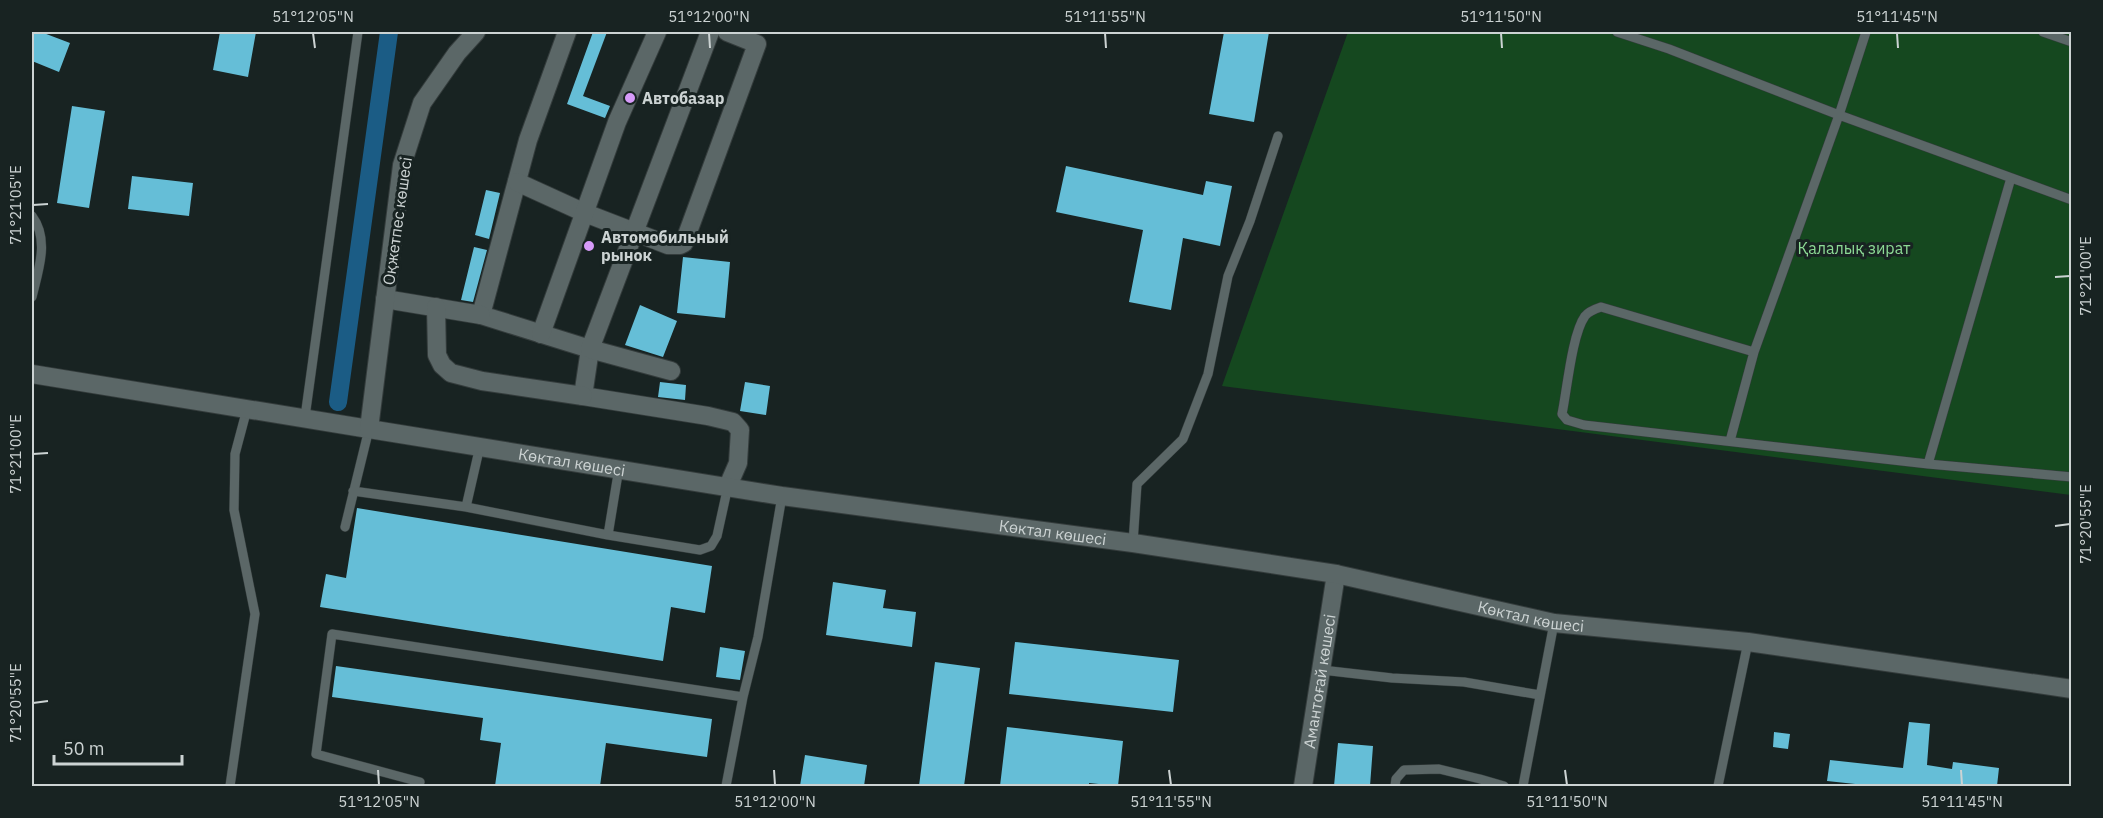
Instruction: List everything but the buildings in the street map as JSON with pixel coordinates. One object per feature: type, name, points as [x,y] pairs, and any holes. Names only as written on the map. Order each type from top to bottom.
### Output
[{"type":"street","name":"Оқжетпес көшесі","points":[[369,429],[402,165],[422,103],[457,53],[476,32]]},
{"type":"street","points":[[481,315],[528,140],[567,32]]},
{"type":"street","points":[[541,334],[617,122],[657,32]]},
{"type":"street","points":[[583,396],[591,349],[710,32]]},
{"type":"street","points":[[517,182],[585,213],[668,245],[684,243],[757,44],[727,32]]},
{"type":"street","points":[[385,299],[481,315],[671,371]]},
{"type":"street","points":[[436,307],[437,355],[442,365],[451,373],[482,381],[708,416],[733,422],[740,430],[738,464],[728,486]]},
{"type":"street","name":"Көктал көшесі","points":[[32,374],[782,496],[1133,543],[1336,574],[1554,623],[1748,642],[2072,689]]},
{"type":"street","name":"Амантоғай көшесі","points":[[1303,786],[1336,574]]},
{"type":"lane","points":[[305,417],[358,32]]},
{"type":"lane","points":[[1617,32],[1669,49],[1839,116],[2072,200]]},
{"type":"lane","points":[[1730,441],[1754,352],[1839,116],[1866,32]]},
{"type":"lane","points":[[2043,32],[2072,42]]},
{"type":"lane","points":[[1133,543],[1137,484],[1183,439],[1208,374],[1228,276],[1250,220],[1278,136]]},
{"type":"lane","points":[[1928,464],[2011,178]]},
{"type":"lane","points":[[32,216],[40,235],[43,254],[32,297]]},
{"type":"lane","points":[[1754,352],[1601,307],[1585,316],[1575,343],[1562,414],[1567,420],[1584,425],[1928,464],[2072,477]]},
{"type":"lane","points":[[230,786],[255,614],[234,510],[235,454],[247,409]]},
{"type":"lane","points":[[345,526],[369,429]]},
{"type":"lane","points":[[466,507],[480,446]]},
{"type":"lane","points":[[608,535],[620,468]]},
{"type":"lane","points":[[353,491],[466,507],[608,535],[700,550],[711,546],[717,536],[728,486]]},
{"type":"lane","points":[[726,786],[743,697],[758,637],[782,496]]},
{"type":"lane","points":[[1523,786],[1554,623]]},
{"type":"lane","points":[[420,782],[316,754],[332,634],[743,697]]},
{"type":"lane","points":[[1719,786],[1748,642]]},
{"type":"lane","points":[[1322,670],[1392,678],[1464,682],[1540,695]]},
{"type":"lane","points":[[1395,786],[1396,779],[1404,770],[1439,769],[1503,786]]},
{"type":"green space","name":"Қалалық зират","points":[[1348,32],[2071,32],[2071,495],[1222,386]]},
{"type":"waterway","points":[[338,402],[389,32]]},
{"type":"place","name":"Автобазар","points":[[630,98]]},
{"type":"place","name":"Автомобильный рынок","points":[[589,246]]}]
